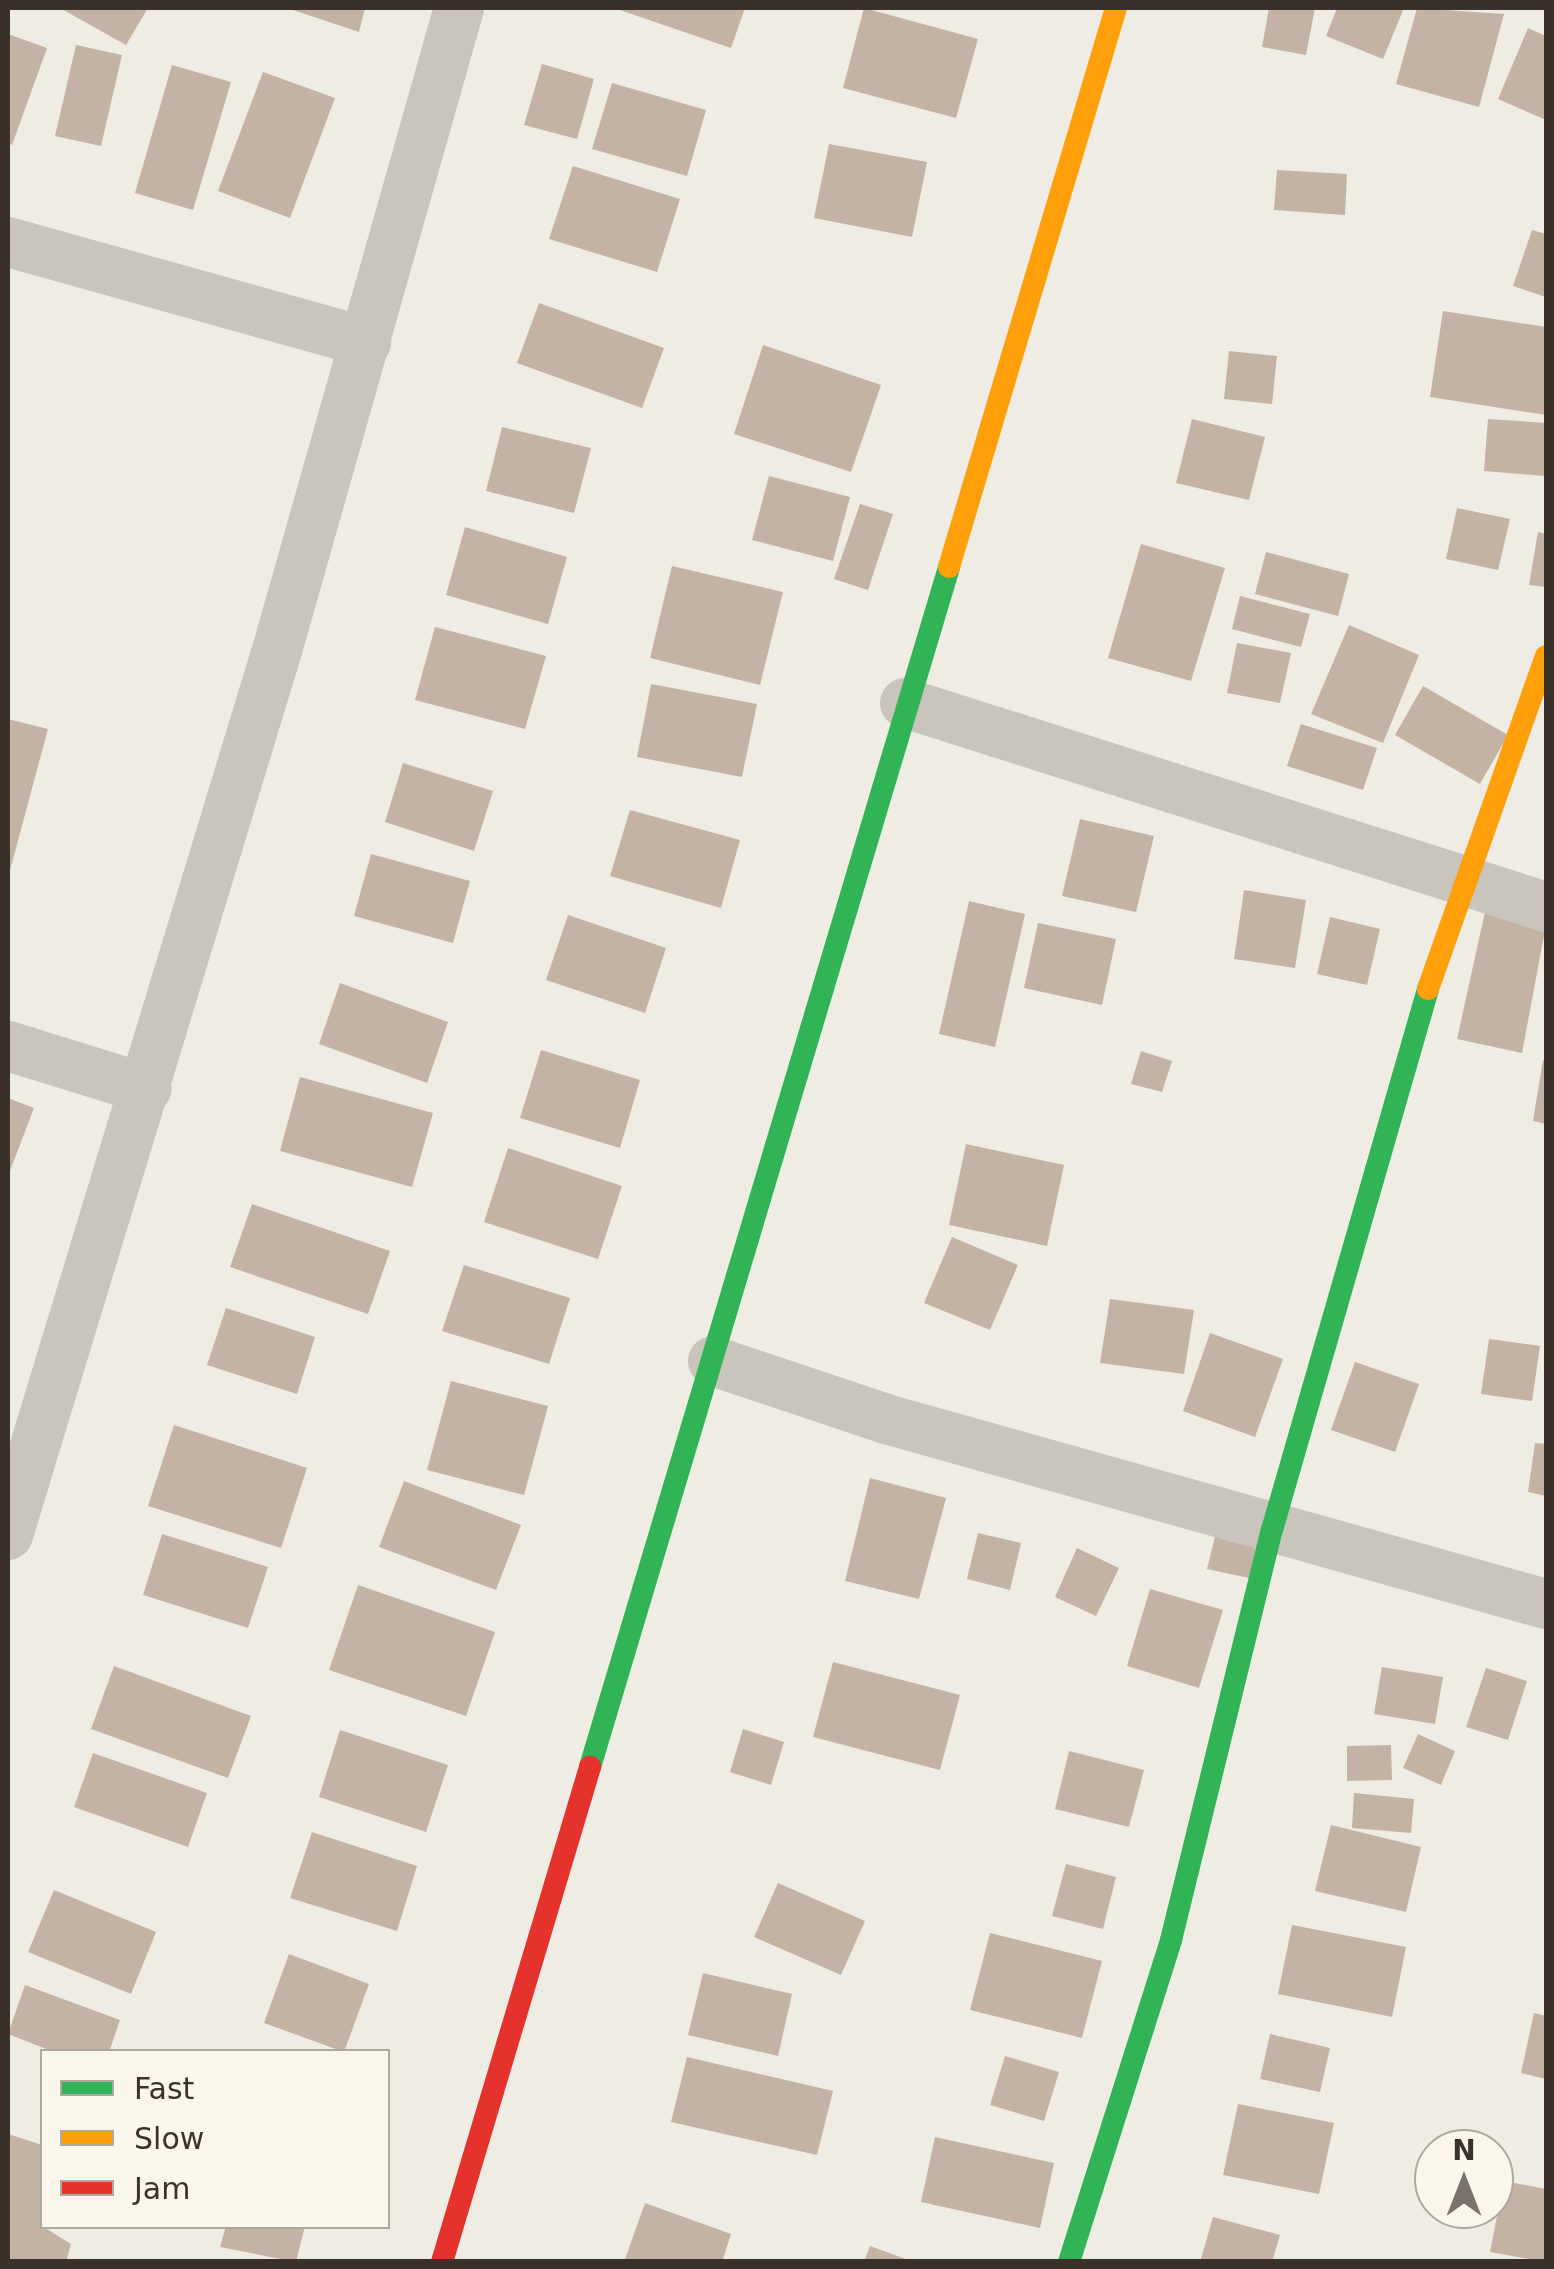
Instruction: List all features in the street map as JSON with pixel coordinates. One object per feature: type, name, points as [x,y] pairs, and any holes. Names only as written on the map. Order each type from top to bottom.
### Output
[{"type":"street","points":[[8,1535],[147,1089],[460,8]]},
{"type":"street","points":[[442,2262],[1116,8]]},
{"type":"street","points":[[8,242],[366,342]]},
{"type":"street","points":[[1069,2262],[1170,1940],[1272,1530],[1459,880],[1546,656]]},
{"type":"street","points":[[906,703],[1546,907]]},
{"type":"street","points":[[8,1046],[147,1089]]},
{"type":"street","points":[[713,1361],[1272,1530],[1546,1604]]},
{"type":"building","points":[[60,8],[148,8],[126,45]]},
{"type":"building","points":[[287,8],[365,8],[359,32]]},
{"type":"building","points":[[614,8],[745,8],[731,48]]},
{"type":"building","points":[[864,8],[978,39],[956,118],[843,88]]},
{"type":"building","points":[[1269,8],[1315,8],[1306,55],[1262,47]]},
{"type":"building","points":[[1337,8],[1404,8],[1383,59],[1326,36]]},
{"type":"building","points":[[1417,8],[1504,14],[1479,107],[1396,84]]},
{"type":"building","points":[[1528,28],[1546,36],[1546,120],[1498,99]]},
{"type":"building","points":[[8,34],[47,48],[12,145],[8,143]]},
{"type":"building","points":[[76,45],[122,55],[101,146],[55,136]]},
{"type":"building","points":[[542,64],[594,79],[577,139],[524,125]]},
{"type":"building","points":[[172,65],[231,82],[193,210],[135,193]]},
{"type":"building","points":[[263,72],[335,98],[290,218],[218,191]]},
{"type":"building","points":[[612,83],[706,110],[687,176],[592,149]]},
{"type":"building","points":[[829,144],[927,162],[912,237],[814,218]]},
{"type":"building","points":[[573,166],[680,199],[657,272],[549,239]]},
{"type":"building","points":[[1277,170],[1347,174],[1345,215],[1274,210]]},
{"type":"building","points":[[1532,230],[1546,234],[1546,297],[1513,286]]},
{"type":"building","points":[[539,303],[664,348],[642,408],[517,363]]},
{"type":"building","points":[[1443,311],[1546,327],[1546,415],[1430,397]]},
{"type":"building","points":[[763,345],[881,385],[851,472],[734,434]]},
{"type":"building","points":[[1229,351],[1277,356],[1272,404],[1224,399]]},
{"type":"building","points":[[1192,419],[1265,437],[1249,500],[1176,483]]},
{"type":"building","points":[[1488,419],[1546,423],[1546,476],[1484,471]]},
{"type":"building","points":[[502,427],[591,448],[574,513],[486,491]]},
{"type":"building","points":[[769,476],[850,497],[833,561],[752,540]]},
{"type":"building","points":[[860,504],[893,514],[868,590],[834,579]]},
{"type":"building","points":[[1457,508],[1510,519],[1498,570],[1446,559]]},
{"type":"building","points":[[465,527],[567,557],[548,624],[446,595]]},
{"type":"building","points":[[1538,532],[1546,534],[1546,587],[1529,585]]},
{"type":"building","points":[[1141,544],[1225,568],[1191,681],[1108,658]]},
{"type":"building","points":[[1266,552],[1349,574],[1338,616],[1255,594]]},
{"type":"building","points":[[672,566],[783,592],[760,685],[650,658]]},
{"type":"building","points":[[1240,596],[1310,614],[1301,647],[1232,629]]},
{"type":"building","points":[[1349,625],[1419,655],[1383,743],[1311,714]]},
{"type":"building","points":[[435,627],[546,656],[525,729],[415,700]]},
{"type":"building","points":[[1237,643],[1291,653],[1280,703],[1227,693]]},
{"type":"building","points":[[651,684],[757,704],[742,777],[637,757]]},
{"type":"building","points":[[1423,686],[1508,735],[1480,784],[1395,735]]},
{"type":"building","points":[[8,719],[48,729],[9,874],[8,874]]},
{"type":"building","points":[[1301,724],[1377,748],[1363,790],[1287,766]]},
{"type":"building","points":[[403,763],[493,791],[474,851],[385,822]]},
{"type":"building","points":[[630,810],[740,840],[721,908],[610,876]]},
{"type":"building","points":[[1080,819],[1154,836],[1136,912],[1062,896]]},
{"type":"building","points":[[371,854],[470,881],[453,943],[354,916]]},
{"type":"building","points":[[1244,890],[1306,900],[1295,968],[1234,959]]},
{"type":"building","points":[[969,901],[1025,914],[995,1047],[939,1034]]},
{"type":"building","points":[[1485,912],[1546,925],[1522,1053],[1457,1039]]},
{"type":"building","points":[[568,915],[666,948],[645,1013],[546,980]]},
{"type":"building","points":[[1330,917],[1380,929],[1367,985],[1317,974]]},
{"type":"building","points":[[1038,923],[1116,939],[1102,1005],[1024,988]]},
{"type":"building","points":[[340,983],[448,1022],[427,1083],[319,1044]]},
{"type":"building","points":[[541,1050],[640,1080],[620,1148],[520,1118]]},
{"type":"building","points":[[1141,1051],[1172,1061],[1162,1092],[1131,1084]]},
{"type":"building","points":[[1543,1060],[1546,1061],[1546,1124],[1533,1121]]},
{"type":"building","points":[[300,1077],[433,1113],[412,1187],[280,1151]]},
{"type":"building","points":[[8,1098],[34,1108],[8,1176]]},
{"type":"building","points":[[966,1144],[1064,1165],[1047,1246],[949,1225]]},
{"type":"building","points":[[508,1148],[622,1186],[598,1259],[484,1222]]},
{"type":"building","points":[[252,1204],[390,1251],[368,1314],[230,1267]]},
{"type":"building","points":[[952,1237],[1018,1265],[990,1330],[924,1303]]},
{"type":"building","points":[[464,1265],[570,1298],[549,1364],[442,1331]]},
{"type":"building","points":[[1110,1299],[1194,1310],[1184,1374],[1100,1363]]},
{"type":"building","points":[[226,1308],[315,1337],[297,1394],[207,1365]]},
{"type":"building","points":[[1210,1333],[1283,1359],[1255,1437],[1183,1411]]},
{"type":"building","points":[[1489,1339],[1540,1346],[1532,1401],[1481,1394]]},
{"type":"building","points":[[1355,1362],[1419,1384],[1395,1452],[1331,1430]]},
{"type":"building","points":[[451,1381],[548,1406],[524,1495],[427,1470]]},
{"type":"building","points":[[174,1425],[307,1468],[281,1548],[148,1506]]},
{"type":"building","points":[[1535,1443],[1546,1444],[1546,1496],[1528,1492]]},
{"type":"building","points":[[870,1478],[946,1498],[919,1599],[845,1581]]},
{"type":"building","points":[[404,1481],[521,1525],[496,1590],[379,1547]]},
{"type":"building","points":[[1218,1525],[1259,1534],[1249,1578],[1207,1569]]},
{"type":"building","points":[[978,1533],[1021,1543],[1010,1590],[967,1579]]},
{"type":"building","points":[[162,1534],[268,1567],[248,1628],[143,1595]]},
{"type":"building","points":[[1077,1548],[1119,1568],[1096,1616],[1055,1597]]},
{"type":"building","points":[[358,1585],[495,1632],[466,1716],[329,1670]]},
{"type":"building","points":[[1150,1589],[1223,1610],[1199,1688],[1127,1666]]},
{"type":"building","points":[[833,1662],[960,1695],[940,1770],[813,1737]]},
{"type":"building","points":[[114,1666],[251,1716],[228,1778],[91,1729]]},
{"type":"building","points":[[1382,1667],[1443,1677],[1435,1724],[1374,1714]]},
{"type":"building","points":[[1486,1668],[1527,1681],[1508,1740],[1466,1727]]},
{"type":"building","points":[[743,1729],[784,1742],[771,1785],[730,1772]]},
{"type":"building","points":[[340,1730],[448,1765],[426,1832],[319,1797]]},
{"type":"building","points":[[1418,1734],[1455,1751],[1441,1785],[1403,1768]]},
{"type":"building","points":[[1391,1745],[1392,1780],[1347,1781],[1347,1746]]},
{"type":"building","points":[[1069,1751],[1144,1770],[1129,1827],[1055,1809]]},
{"type":"building","points":[[93,1753],[207,1793],[188,1847],[74,1807]]},
{"type":"building","points":[[1354,1793],[1414,1799],[1411,1833],[1352,1828]]},
{"type":"building","points":[[1331,1825],[1421,1847],[1406,1912],[1315,1891]]},
{"type":"building","points":[[312,1832],[417,1866],[397,1931],[290,1898]]},
{"type":"building","points":[[1066,1864],[1116,1877],[1103,1929],[1052,1916]]},
{"type":"building","points":[[778,1883],[865,1921],[841,1975],[754,1937]]},
{"type":"building","points":[[54,1890],[156,1932],[131,1994],[28,1952]]},
{"type":"building","points":[[1292,1925],[1406,1947],[1392,2017],[1278,1994]]},
{"type":"building","points":[[990,1933],[1102,1961],[1082,2038],[970,2010]]},
{"type":"building","points":[[289,1954],[369,1984],[345,2049],[264,2023]]},
{"type":"building","points":[[703,1973],[792,1994],[778,2056],[688,2035]]},
{"type":"building","points":[[25,1985],[120,2020],[110,2049],[46,2049],[8,2034]]},
{"type":"building","points":[[1534,2013],[1546,2016],[1546,2079],[1521,2073]]},
{"type":"building","points":[[1270,2034],[1330,2048],[1320,2092],[1260,2079]]},
{"type":"building","points":[[1005,2056],[1059,2072],[1044,2121],[990,2105]]},
{"type":"building","points":[[687,2057],[833,2091],[817,2155],[671,2122]]},
{"type":"building","points":[[1238,2104],[1334,2123],[1319,2194],[1223,2175]]},
{"type":"building","points":[[8,2134],[40,2144],[40,2229],[71,2244],[66,2262],[8,2262]]},
{"type":"building","points":[[935,2137],[1054,2163],[1040,2228],[921,2202]]},
{"type":"building","points":[[1514,2183],[1546,2189],[1546,2262],[1490,2252],[1495,2229],[1514,2229]]},
{"type":"building","points":[[645,2203],[731,2234],[722,2262],[624,2262]]},
{"type":"building","points":[[1213,2217],[1280,2235],[1272,2262],[1200,2262]]},
{"type":"building","points":[[225,2229],[304,2229],[296,2262],[220,2247]]},
{"type":"building","points":[[870,2246],[911,2261],[864,2262]]},
{"type":"traffic: fast","points":[[590,1767],[949,567]]},
{"type":"traffic: fast","points":[[1069,2262],[1171,1940],[1272,1530],[1428,989]]},
{"type":"traffic: slow","points":[[949,567],[1116,8]]},
{"type":"traffic: slow","points":[[1428,989],[1546,656]]},
{"type":"traffic: jam","points":[[442,2262],[590,1767]]}]
